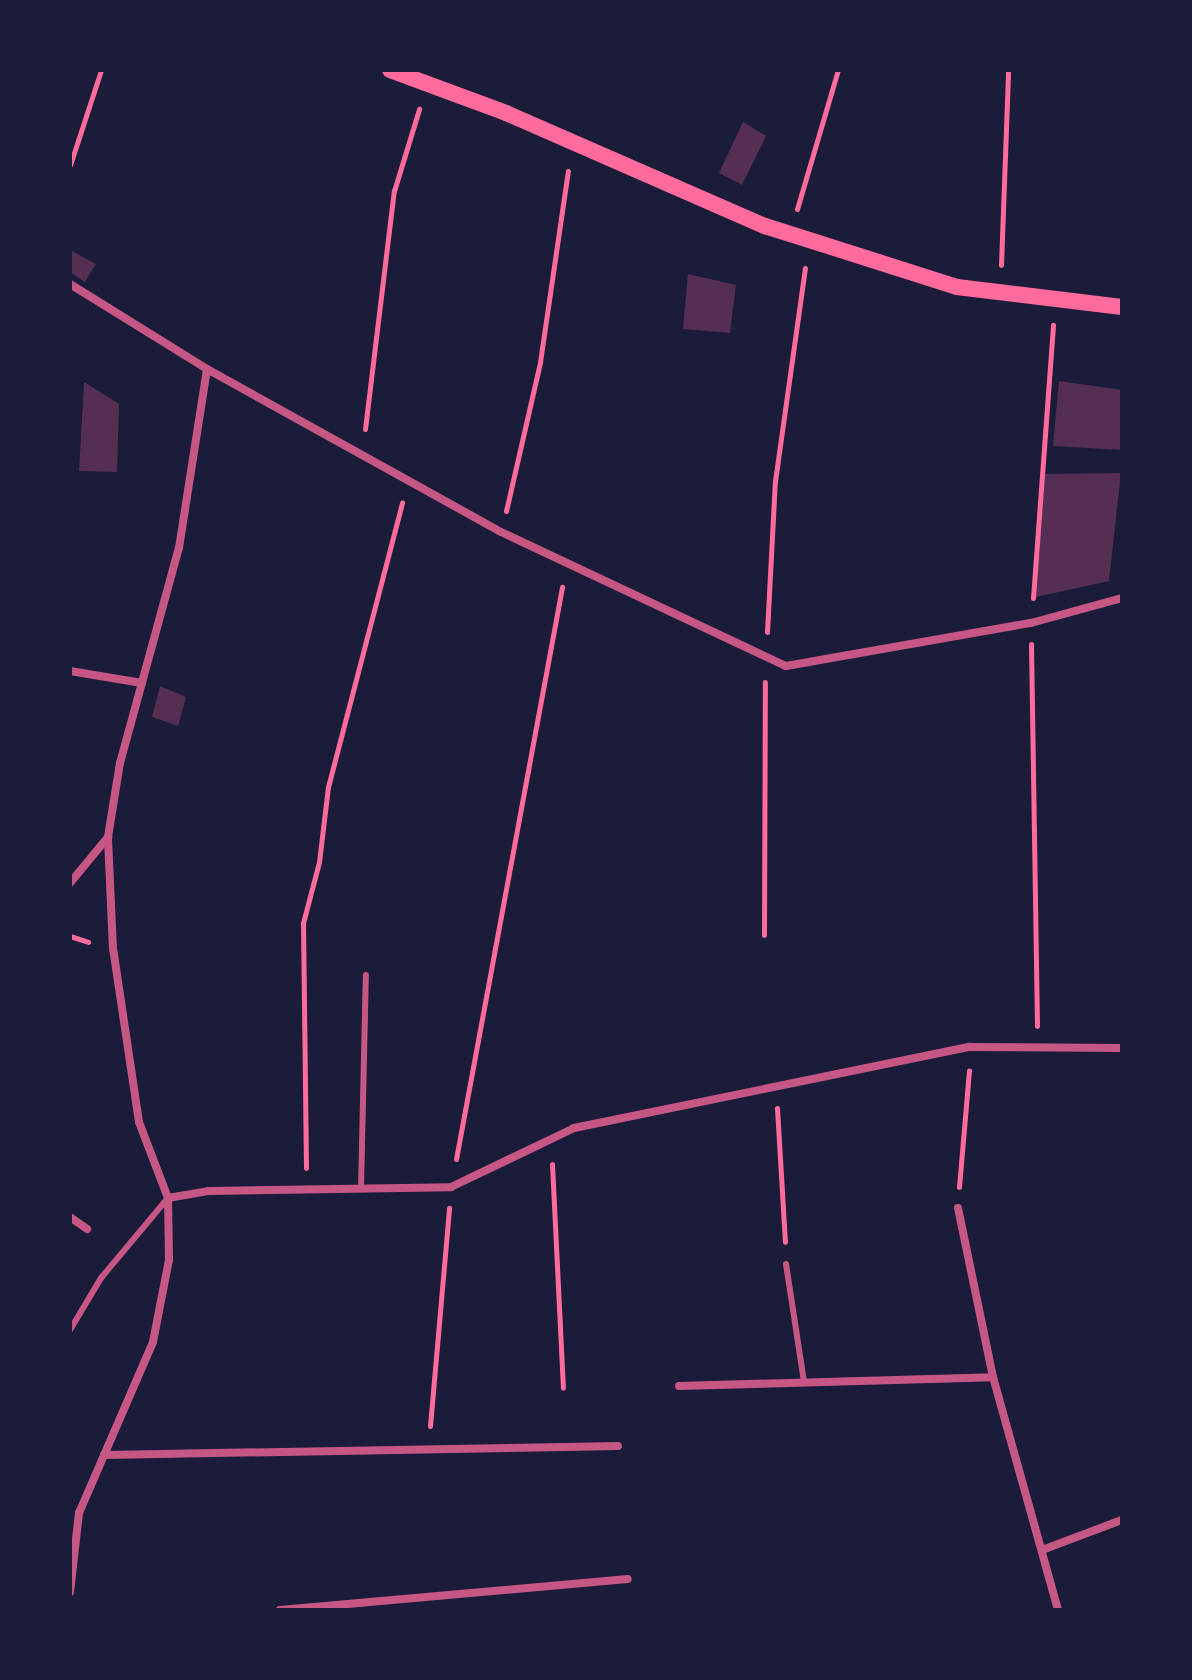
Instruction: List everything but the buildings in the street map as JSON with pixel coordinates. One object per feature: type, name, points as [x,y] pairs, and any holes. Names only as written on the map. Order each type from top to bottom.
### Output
[{"type":"main road","points":[[390,70],[790,233],[957,287],[1122,307]]},
{"type":"street","points":[[70,284],[207,369],[501,532],[786,666],[1031,623],[1122,598]]},
{"type":"street","points":[[70,1592],[79,1513],[153,1342],[169,1260],[168,1198],[139,1122],[113,949],[108,837],[120,763],[179,548],[207,369]]},
{"type":"street","points":[[70,671],[142,683]]},
{"type":"street","points":[[70,883],[108,837]]},
{"type":"street","points":[[168,1198],[306,1189],[451,1187],[574,1128],[970,1047],[1122,1048]]},
{"type":"street","points":[[958,1208],[993,1377],[1058,1610]]},
{"type":"street","points":[[70,1217],[87,1229]]},
{"type":"street","points":[[679,1386],[993,1377]]},
{"type":"street","points":[[104,1455],[618,1446]]},
{"type":"street","points":[[1042,1550],[1122,1520]]},
{"type":"street","points":[[280,1610],[628,1579]]},
{"type":"lane","points":[[361,1189],[366,975]]},
{"type":"lane","points":[[70,1330],[101,1278],[168,1198]]},
{"type":"lane","points":[[786,1264],[804,1382]]},
{"type":"path","points":[[70,165],[101,70]]},
{"type":"path","points":[[790,233],[838,70]]},
{"type":"path","points":[[1000,292],[1008,70]]},
{"type":"path","points":[[362,456],[394,191],[426,83]]},
{"type":"path","points":[[501,532],[540,362],[572,142]]},
{"type":"path","points":[[764,935],[765,656],[775,481],[809,239]]},
{"type":"path","points":[[1037,1047],[1031,623],[1055,299]]},
{"type":"path","points":[[306,1189],[303,923],[319,862],[328,787],[408,481]]},
{"type":"path","points":[[428,1450],[451,1187],[566,562]]},
{"type":"path","points":[[958,1208],[970,1047]]},
{"type":"path","points":[[776,1087],[786,1264]]},
{"type":"path","points":[[551,1139],[563,1388]]}]
